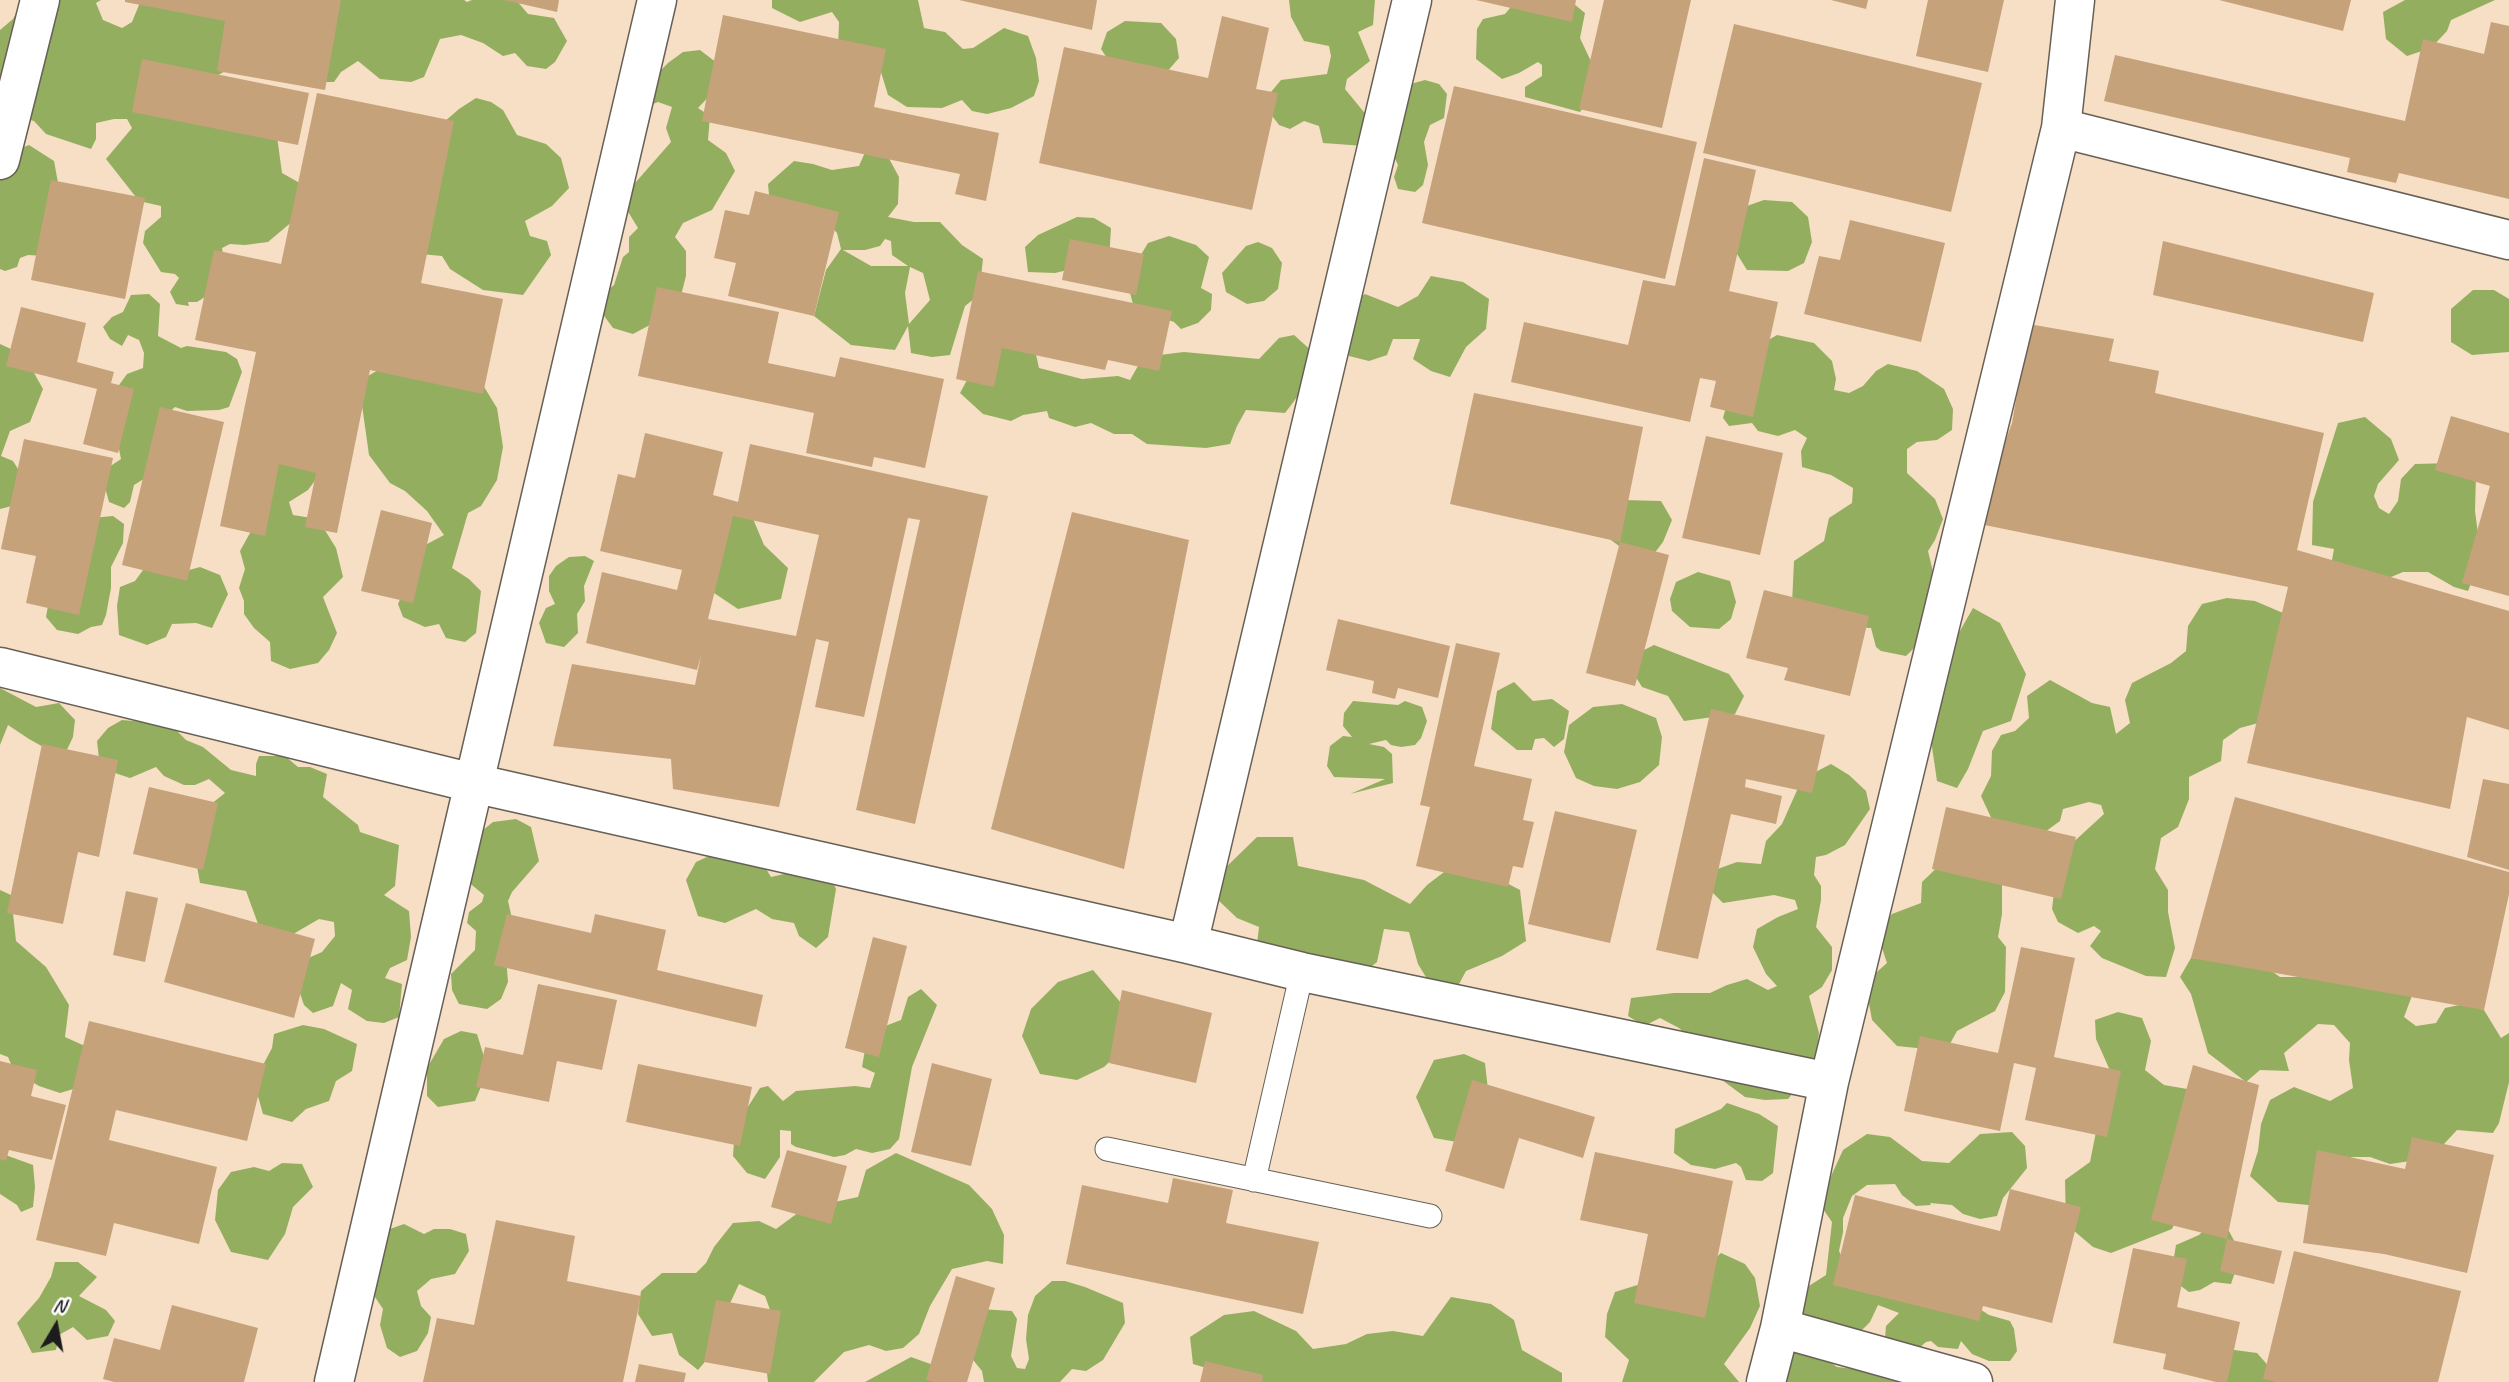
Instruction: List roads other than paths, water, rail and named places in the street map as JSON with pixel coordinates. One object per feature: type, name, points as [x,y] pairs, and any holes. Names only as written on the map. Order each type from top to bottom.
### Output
[{"type":"street","points":[[0,160],[40,0]]},
{"type":"street","points":[[334,1382],[657,0]]},
{"type":"street","points":[[1188,944],[1412,0]]},
{"type":"street","points":[[1766,1382],[1780,1328],[1829,1082],[2061,128],[2076,0]]},
{"type":"street","points":[[2061,128],[2509,240]]},
{"type":"street","points":[[0,667],[473,783],[1302,972],[1829,1082]]},
{"type":"street","points":[[1780,1328],[1973,1382]]},
{"type":"lane","points":[[1254,1180],[1302,972]]},
{"type":"lane","points":[[1107,1149],[1430,1216]]}]
